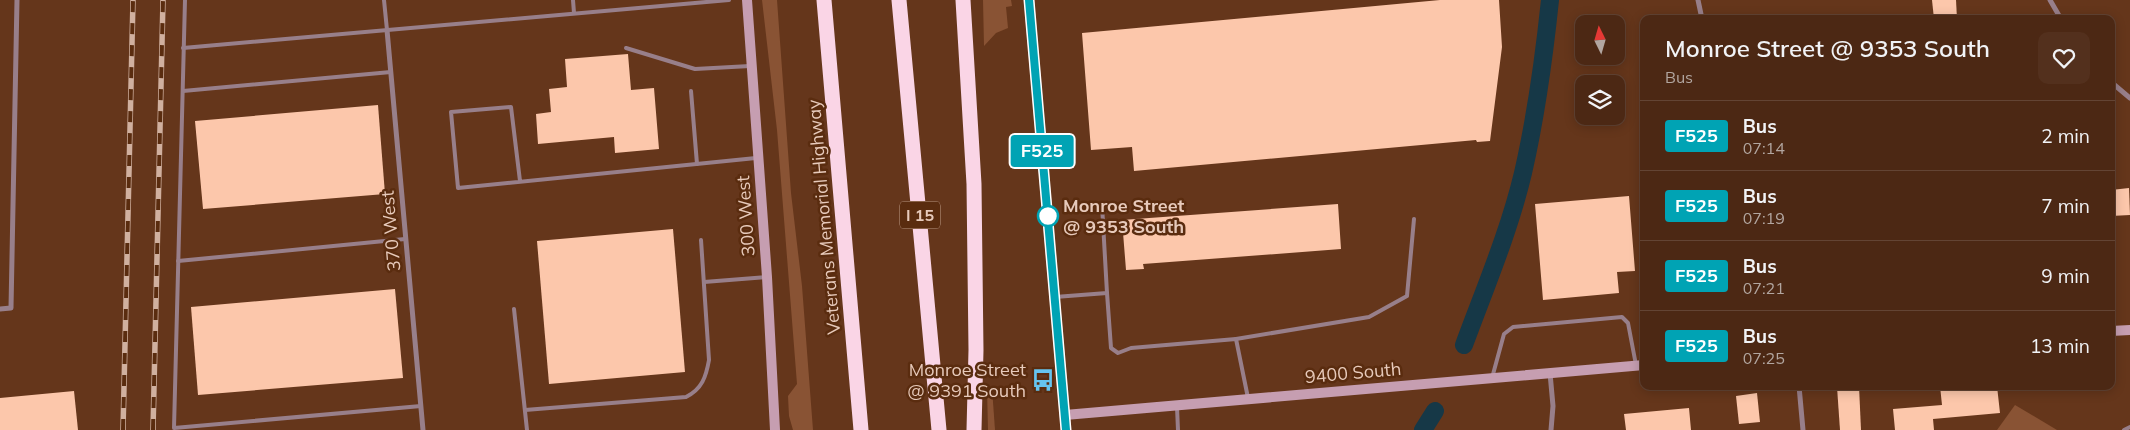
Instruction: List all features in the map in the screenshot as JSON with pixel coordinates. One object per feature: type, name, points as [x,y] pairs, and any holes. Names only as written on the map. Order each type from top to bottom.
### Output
[{"type":"highway","name":"Veterans Memorial Highway","points":[[824,0],[861,430]]},
{"type":"highway","name":"I 15","points":[[899,0],[939,430]]},
{"type":"highway","points":[[963,0],[975,193],[976,350],[974,430]]},
{"type":"street","points":[[0,309],[11,308],[17,0]]},
{"type":"street","name":"300 West","points":[[747,0],[767,277],[775,430]]},
{"type":"street","points":[[1029,0],[1066,430]]},
{"type":"street","points":[[1698,0],[1701,15]]},
{"type":"street","points":[[2050,0],[2058,15]]},
{"type":"street","name":"370 West","points":[[387,30],[423,430]]},
{"type":"street","points":[[2115,85],[2130,96]]},
{"type":"street","points":[[2115,331],[2130,330]]},
{"type":"street","name":"9400 South","points":[[1065,415],[1640,365]]},
{"type":"street","points":[[1550,373],[1553,406],[1551,430]]},
{"type":"street","points":[[1799,390],[1803,430]]},
{"type":"lane","points":[[185,0],[174,428],[420,406]]},
{"type":"lane","points":[[384,0],[387,30]]},
{"type":"lane","points":[[573,0],[574,13]]},
{"type":"lane","points":[[183,48],[679,2],[729,0]]},
{"type":"lane","points":[[626,48],[695,69],[752,66]]},
{"type":"lane","points":[[183,92],[391,72]]},
{"type":"lane","points":[[691,91],[698,164]]},
{"type":"lane","points":[[520,181],[511,107],[451,112],[458,188],[759,158]]},
{"type":"lane","points":[[1102,205],[1111,348],[1118,353],[1131,348],[1236,339],[1369,317],[1407,296],[1414,219]]},
{"type":"lane","points":[[178,261],[406,238]]},
{"type":"lane","points":[[525,410],[686,397],[696,392],[707,372],[709,360],[701,240]]},
{"type":"lane","points":[[704,282],[767,277]]},
{"type":"lane","points":[[1055,297],[1107,293]]},
{"type":"lane","points":[[514,308],[526,430]]},
{"type":"lane","points":[[1492,378],[1504,334],[1513,328],[1622,317],[1628,323],[1640,365]]},
{"type":"lane","points":[[1236,339],[1248,399]]},
{"type":"lane","points":[[1177,405],[1178,430]]},
{"type":"lane","points":[[2124,430],[2130,427]]},
{"type":"shaded area","points":[[762,0],[777,0],[791,193],[802,286],[813,430],[793,430],[789,416],[788,396],[797,384],[777,130]]},
{"type":"shaded area","points":[[983,0],[1011,0],[1012,6],[1006,7],[1008,28],[996,33],[984,46]]},
{"type":"shaded area","points":[[987,388],[992,388],[995,430],[988,430]]},
{"type":"shaded area","points":[[2015,405],[2057,430],[1997,430]]},
{"type":"building","points":[[1440,0],[1499,0],[1502,47],[1490,141],[1477,142],[1476,140],[1134,171],[1132,147],[1091,150],[1082,33]]},
{"type":"building","points":[[1932,0],[1956,0],[1957,15],[1934,15]]},
{"type":"building","points":[[628,54],[631,90],[654,88],[659,149],[615,153],[614,137],[538,144],[536,114],[551,112],[549,89],[567,87],[565,59]]},
{"type":"building","points":[[378,105],[385,194],[203,209],[195,121]]},
{"type":"building","points":[[2129,188],[2130,215],[2115,216],[2115,190]]},
{"type":"building","points":[[1629,196],[1635,271],[1617,272],[1619,293],[1543,300],[1535,204]]},
{"type":"building","points":[[1338,204],[1341,249],[1143,264],[1144,269],[1126,270],[1122,220]]},
{"type":"building","points":[[673,229],[685,372],[549,384],[537,241]]},
{"type":"building","points":[[395,289],[403,378],[198,395],[191,307]]},
{"type":"building","points":[[1837,390],[1859,390],[1861,430],[1840,430]]},
{"type":"building","points":[[1940,390],[1997,390],[2000,413],[1933,419],[1934,430],[1895,430],[1893,409],[1942,405]]},
{"type":"building","points":[[74,391],[78,430],[0,430],[0,398]]},
{"type":"building","points":[[1757,393],[1760,422],[1739,424],[1736,396]]},
{"type":"building","points":[[1689,408],[1691,430],[1626,430],[1624,414]]},
{"type":"waterway","points":[[1464,345],[1504,238],[1523,173],[1539,87],[1550,0]]},
{"type":"waterway","points":[[1423,430],[1435,411]]},
{"type":"railway","points":[[123,430],[133,0]]},
{"type":"railway","points":[[153,430],[163,0]]},
{"type":"bus line","name":"F525","points":[[1029,0],[1066,430]]},
{"type":"place","name":"Monroe Street @ 9353 South","points":[[1048,216]]},
{"type":"place","name":"Monroe Street @ 9391 South","points":[[1043,380]]}]
